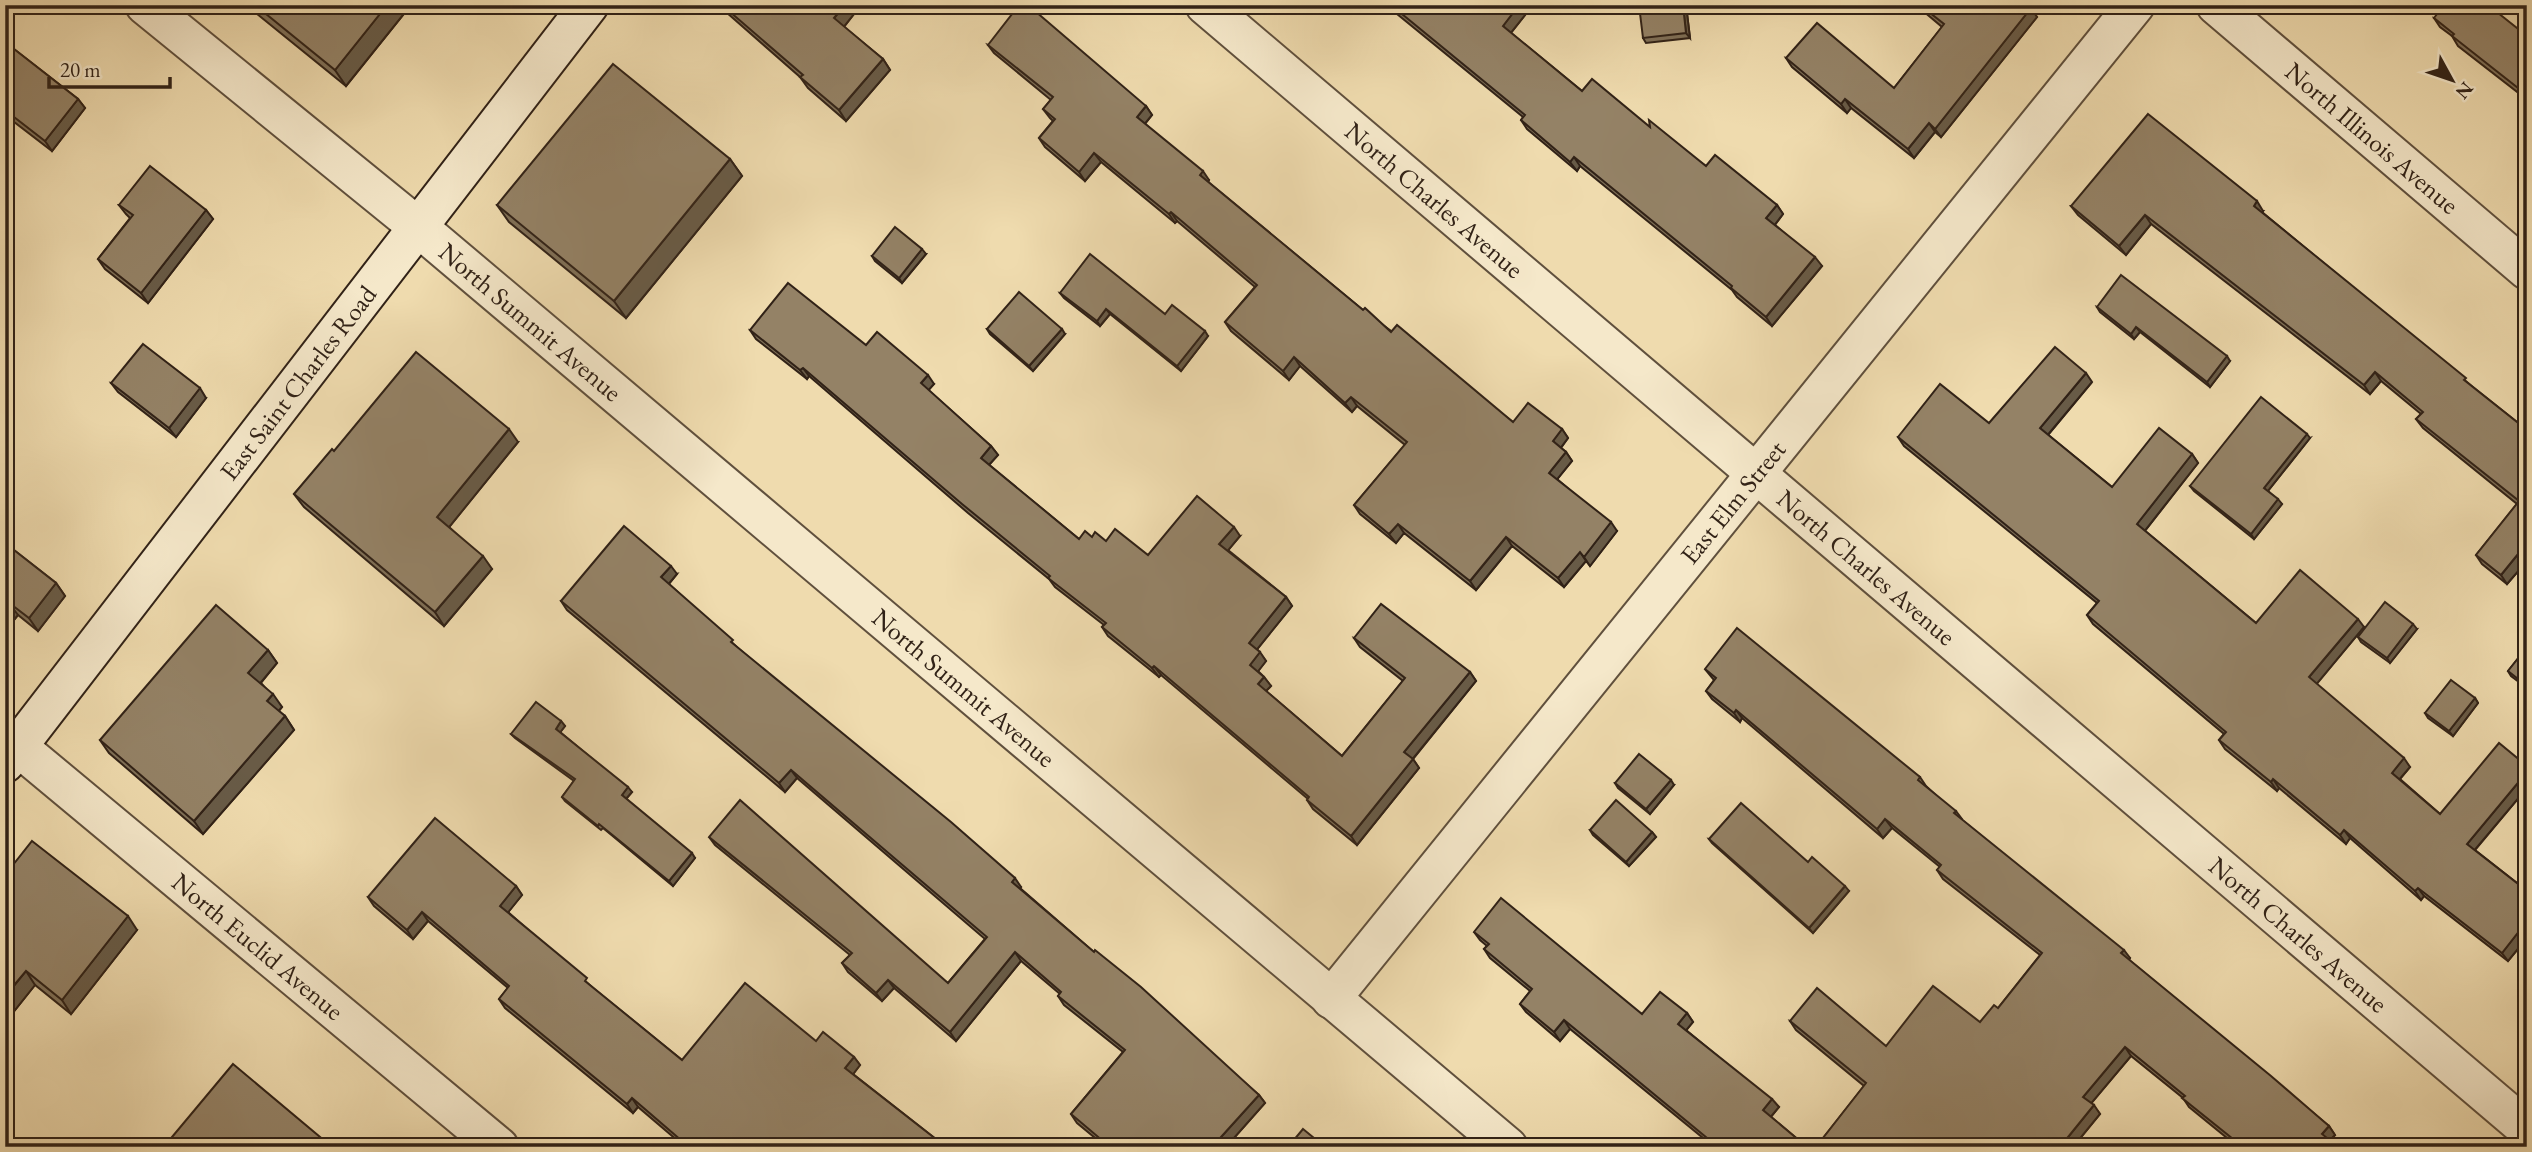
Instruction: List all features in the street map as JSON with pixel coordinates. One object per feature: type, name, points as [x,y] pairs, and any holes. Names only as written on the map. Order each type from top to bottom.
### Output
[{"type":"street","name":"North Summit Avenue","points":[[145,5],[418,227],[1508,1147]]},
{"type":"street","name":"East Saint Charles Road","points":[[9,748],[589,5]]},
{"type":"street","name":"North Charles Avenue","points":[[1205,5],[2527,1129]]},
{"type":"street","name":"East Elm Street","points":[[1331,999],[2136,5]]},
{"type":"street","name":"North Illinois Avenue","points":[[2216,5],[2527,270]]},
{"type":"street","name":"North Euclid Avenue","points":[[9,748],[499,1147]]},
{"type":"building","points":[[255,5],[387,5],[335,70]]},
{"type":"building","points":[[722,5],[845,5],[834,18],[883,59],[839,110]]},
{"type":"building","points":[[1019,5],[1028,5],[1146,106],[1137,117],[1203,171],[1200,175],[1391,332],[1397,325],[1513,422],[1528,403],[1562,429],[1553,441],[1566,452],[1549,473],[1611,522],[1584,557],[1580,552],[1558,578],[1506,537],[1470,581],[1398,524],[1389,534],[1354,505],[1407,442],[1351,397],[1345,403],[1294,357],[1283,371],[1225,322],[1257,285],[1171,212],[1169,214],[1094,153],[1079,172],[1039,138],[1055,119],[1043,109],[1053,97],[988,45]]},
{"type":"building","points":[[1391,5],[1519,5],[1503,26],[1582,91],[1592,79],[1650,127],[1649,120],[1706,166],[1715,155],[1777,205],[1766,218],[1815,257],[1766,317],[1574,157],[1570,162],[1521,120],[1525,115]]},
{"type":"building","points":[[1639,5],[1683,5],[1686,33],[1643,38]]},
{"type":"building","points":[[1920,5],[2027,5],[2031,8],[1935,129],[1929,123],[1908,149],[1845,99],[1841,104],[1786,58],[1817,23],[1894,88],[1944,24]]},
{"type":"building","points":[[2444,5],[2488,5],[2527,36],[2527,101],[2520,96],[2523,92],[2452,36],[2454,34],[2434,18]]},
{"type":"building","points":[[5,42],[78,99],[45,141],[5,110]]},
{"type":"building","points":[[613,64],[730,159],[614,301],[497,205]]},
{"type":"building","points":[[2148,114],[2257,201],[2254,206],[2527,430],[2527,543],[2501,575],[2476,555],[2519,501],[2416,419],[2423,412],[2375,372],[2364,385],[2145,215],[2119,246],[2071,206]]},
{"type":"building","points":[[150,166],[206,210],[141,293],[98,259],[133,215],[119,205]]},
{"type":"building","points":[[895,227],[922,249],[899,278],[872,256]]},
{"type":"building","points":[[1090,254],[1165,314],[1172,305],[1205,331],[1177,366],[1106,309],[1097,321],[1060,293]]},
{"type":"building","points":[[2121,275],[2227,356],[2207,382],[2136,327],[2131,334],[2097,307]]},
{"type":"building","points":[[788,283],[866,345],[877,332],[928,375],[921,383],[991,446],[981,458],[1079,539],[1085,531],[1092,537],[1095,532],[1106,541],[1115,529],[1148,555],[1197,496],[1234,527],[1219,544],[1286,597],[1249,643],[1260,652],[1250,665],[1264,677],[1258,684],[1342,756],[1405,678],[1354,638],[1381,604],[1470,672],[1404,752],[1413,759],[1351,836],[1154,666],[1152,668],[1102,627],[1106,623],[1048,578],[1050,576],[803,368],[800,370],[750,330]]},
{"type":"building","points":[[1019,292],[1062,329],[1029,366],[987,329]]},
{"type":"building","points":[[143,344],[200,388],[169,428],[111,383]]},
{"type":"building","points":[[2055,347],[2086,373],[2040,428],[2112,487],[2159,428],[2192,454],[2137,524],[2256,623],[2300,570],[2358,619],[2309,677],[2404,758],[2392,773],[2440,814],[2499,743],[2527,766],[2527,772],[2467,844],[2517,883],[2527,870],[2527,921],[2502,953],[2418,888],[2415,891],[2344,830],[2340,835],[2273,779],[2271,782],[2219,740],[2226,732],[2087,615],[2099,601],[1898,437],[1940,384],[1989,423]]},
{"type":"building","points":[[416,352],[509,429],[437,517],[483,556],[435,612],[294,494],[332,449],[334,451]]},
{"type":"building","points":[[2261,397],[2307,434],[2264,488],[2278,499],[2251,534],[2190,486]]},
{"type":"building","points":[[624,526],[671,566],[661,577],[733,640],[731,642],[951,822],[1015,878],[1012,882],[1094,952],[1095,950],[1141,987],[1259,1095],[1212,1147],[1110,1147],[1071,1114],[1125,1050],[1058,996],[1061,992],[1015,952],[950,1032],[888,980],[876,993],[842,963],[852,953],[709,837],[740,800],[948,983],[987,937],[791,770],[779,783],[561,601]]},
{"type":"building","points":[[5,543],[56,583],[29,618],[8,602],[5,605]]},
{"type":"building","points":[[2385,602],[2413,624],[2387,658],[2358,637]]},
{"type":"building","points":[[216,605],[268,650],[248,673],[273,694],[267,701],[285,716],[194,821],[100,740]]},
{"type":"building","points":[[1737,628],[1920,777],[1918,780],[1956,811],[1954,813],[2124,950],[2121,953],[2329,1126],[2322,1134],[2338,1147],[2243,1147],[2125,1047],[2083,1097],[2094,1105],[2060,1147],[1816,1147],[1866,1083],[1790,1021],[1817,988],[1886,1046],[1933,986],[1980,1022],[1994,1005],[1998,1008],[2042,953],[1937,870],[1941,865],[1885,819],[1877,829],[1736,710],[1734,713],[1706,691],[1716,678],[1705,669]]},
{"type":"building","points":[[2527,647],[2527,686],[2508,671]]},
{"type":"building","points":[[2451,680],[2475,698],[2449,731],[2425,713]]},
{"type":"building","points":[[536,702],[561,721],[556,729],[628,787],[622,795],[692,853],[669,881],[562,797],[575,779],[511,734]]},
{"type":"building","points":[[1639,754],[1671,780],[1646,809],[1615,783]]},
{"type":"building","points":[[1616,800],[1652,832],[1626,862],[1590,830]]},
{"type":"building","points":[[1741,803],[1808,862],[1812,857],[1845,886],[1809,928],[1709,839]]},
{"type":"building","points":[[435,818],[516,886],[500,906],[587,978],[585,981],[682,1060],[745,983],[816,1041],[823,1032],[854,1057],[845,1068],[946,1147],[689,1147],[632,1098],[627,1104],[499,999],[509,986],[422,912],[407,930],[368,897]]},
{"type":"building","points":[[32,841],[128,916],[62,1000],[26,971],[5,996],[5,875]]},
{"type":"building","points":[[1501,898],[1642,1014],[1660,992],[1687,1013],[1678,1024],[1772,1099],[1763,1110],[1807,1147],[1718,1147],[1564,1020],[1554,1032],[1520,1004],[1532,989],[1484,949],[1489,944],[1474,932]]},
{"type":"building","points":[[233,1064],[332,1147],[171,1147],[167,1143]]},
{"type":"building","points":[[1303,1129],[1325,1147],[1288,1147]]}]
